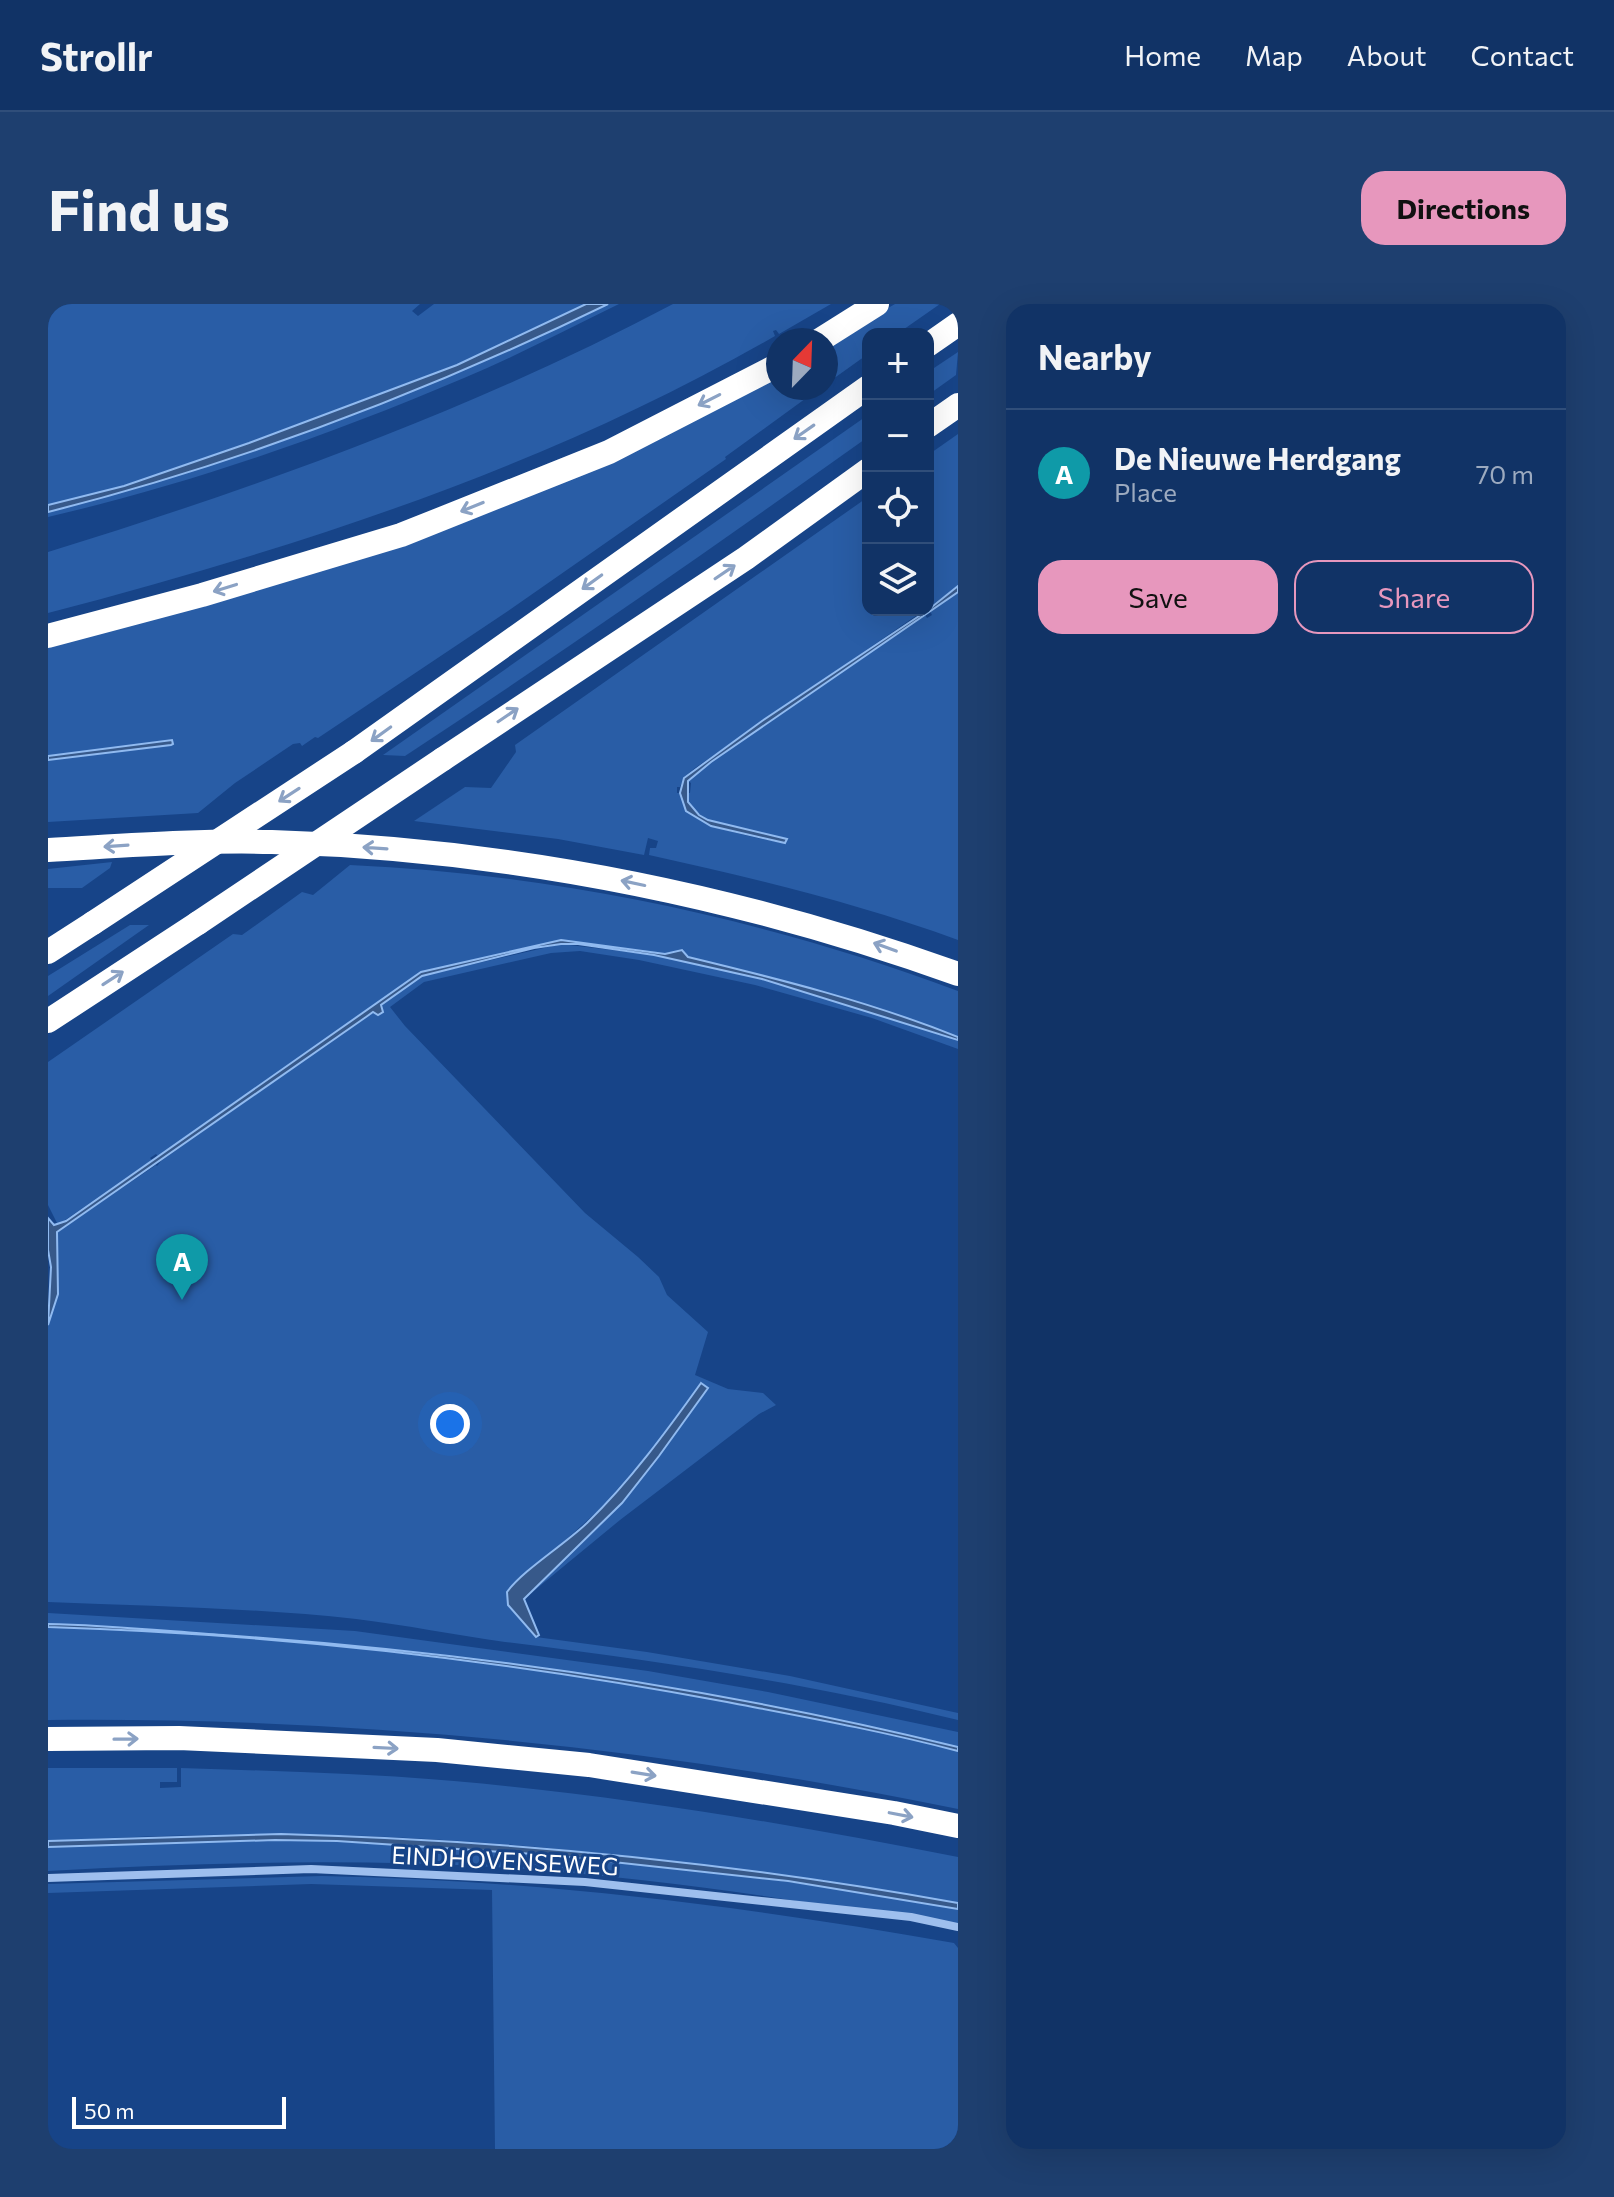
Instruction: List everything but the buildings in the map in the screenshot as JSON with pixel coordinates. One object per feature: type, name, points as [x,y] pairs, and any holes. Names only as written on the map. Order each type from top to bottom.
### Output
[{"type":"highway","points":[[838,329],[877,304]]},
{"type":"highway","points":[[934,341],[958,324]]},
{"type":"highway","points":[[48,636],[202,595],[401,535],[609,452],[766,371]]},
{"type":"highway","points":[[48,952],[354,752],[862,391]]},
{"type":"highway","points":[[934,422],[958,405]]},
{"type":"highway","points":[[48,1021],[746,558],[865,472]]},
{"type":"highway","points":[[48,850],[145,844],[270,842],[408,850],[566,869],[708,898],[871,943],[958,974]]},
{"type":"highway","points":[[48,1739],[179,1738],[452,1752],[589,1765],[958,1826]]},
{"type":"street","name":"EINDHOVENSEWEG","points":[[48,1878],[311,1869],[585,1882],[911,1917],[958,1927]]},
{"type":"shaded area","points":[[48,304],[420,304],[412,311],[418,316],[434,304],[586,304],[457,365],[249,443],[124,486],[48,505]]},
{"type":"shaded area","points":[[586,304],[608,304],[403,395],[263,448],[48,512],[48,505],[124,486],[457,365]]},
{"type":"shaded area","points":[[608,304],[619,304],[484,370],[362,419],[207,474],[48,517],[48,512],[192,471],[333,422],[472,366]]},
{"type":"shaded area","points":[[673,304],[831,304],[789,328],[766,328],[766,341],[689,383],[512,464],[329,531],[48,613],[48,552],[208,500],[366,443],[522,378]]},
{"type":"shaded area","points":[[895,304],[940,304],[906,328],[862,328],[862,358],[838,375],[838,337]]},
{"type":"shaded area","points":[[958,352],[956,375],[934,391],[934,368]]},
{"type":"shaded area","points":[[766,377],[766,400],[803,400],[726,459],[508,611],[318,738],[302,746],[300,743],[293,744],[235,783],[198,813],[48,822],[48,760],[171,745],[171,740],[48,756],[48,647],[356,558]]},
{"type":"shaded area","points":[[862,419],[862,441],[696,559],[405,756],[383,755]]},
{"type":"shaded area","points":[[958,434],[958,586],[934,604],[934,472],[934,451]]},
{"type":"shaded area","points":[[862,501],[862,616],[916,616],[695,768],[684,777],[680,787],[677,787],[677,793],[696,815],[709,823],[786,844],[787,839],[708,820],[688,803],[687,793],[690,793],[691,783],[688,781],[924,616],[934,616],[934,608],[958,592],[958,940],[805,892],[649,855],[650,848],[656,848],[658,841],[648,838],[644,855],[558,839],[414,821],[465,787],[491,788],[516,752],[515,745]]},
{"type":"shaded area","points":[[958,586],[958,592],[934,609],[934,605]]},
{"type":"shaded area","points":[[923,616],[688,781],[688,802],[699,815],[708,820],[787,839],[785,843],[711,826],[686,811],[680,793],[684,778],[762,721]]},
{"type":"shaded area","points":[[172,740],[171,745],[48,760],[48,756]]},
{"type":"shaded area","points":[[112,862],[110,868],[82,888],[48,888],[48,869]]},
{"type":"shaded area","points":[[350,865],[504,878],[582,890],[659,904],[811,942],[958,991],[958,1037],[842,997],[688,957],[682,950],[665,954],[561,940],[421,972],[58,1225],[48,1205],[48,1062],[233,934],[242,935],[302,892],[313,895]]},
{"type":"shaded area","points":[[130,925],[149,925],[48,996],[48,976]]},
{"type":"shaded area","points":[[561,940],[665,954],[682,950],[688,957],[892,1013],[958,1037],[958,1040],[762,979],[654,955],[578,944],[534,948],[422,976],[381,1005],[383,1012],[378,1015],[373,1012],[57,1232],[58,1294],[48,1325],[51,1267],[48,1218],[54,1225],[66,1221],[421,972]]},
{"type":"shaded area","points":[[561,944],[654,955],[762,979],[958,1040],[958,1049],[872,1018],[755,985],[639,960],[580,951],[551,953],[424,982],[390,1007],[585,1213],[659,1277],[667,1295],[708,1332],[695,1375],[728,1389],[763,1393],[776,1405],[759,1414],[620,1520],[524,1599],[622,1503],[708,1389],[701,1384],[650,1452],[601,1508],[507,1593],[536,1637],[790,1676],[958,1713],[958,1720],[733,1674],[375,1621],[241,1610],[48,1602],[48,1325],[58,1294],[57,1232],[157,1166],[373,1012],[378,1015],[383,1012],[381,1005],[422,976]]},
{"type":"shaded area","points":[[701,1383],[708,1388],[622,1503],[524,1599],[539,1635],[536,1637],[508,1605],[507,1592],[603,1507],[647,1456]]},
{"type":"shaded area","points":[[48,1613],[355,1631],[648,1671],[768,1692],[958,1732],[958,1747],[773,1706],[587,1674],[305,1641],[48,1624]]},
{"type":"shaded area","points":[[48,1624],[316,1642],[501,1662],[776,1707],[958,1747],[958,1751],[727,1702],[474,1662],[304,1643],[48,1627]]},
{"type":"shaded area","points":[[48,1627],[218,1636],[389,1651],[643,1687],[814,1719],[958,1751],[958,1809],[732,1769],[505,1740],[277,1724],[48,1720]]},
{"type":"shaded area","points":[[48,1768],[177,1768],[177,1782],[160,1782],[160,1788],[181,1787],[181,1768],[420,1778],[518,1787],[707,1812],[958,1857],[958,1903],[664,1860],[517,1845],[249,1834],[48,1841]]},
{"type":"shaded area","points":[[281,1834],[536,1848],[706,1865],[958,1903],[958,1909],[788,1881],[549,1855],[275,1840],[48,1847],[48,1841]]},
{"type":"shaded area","points":[[275,1840],[532,1853],[703,1871],[958,1909],[958,1928],[743,1893],[526,1869],[407,1863],[287,1862],[48,1871],[48,1847]]},
{"type":"shaded area","points":[[322,1876],[481,1883],[639,1897],[796,1917],[954,1943],[958,1948],[958,2149],[495,2149],[492,1890],[311,1884],[48,1893],[48,1884]]},
{"type":"place","name":"De Nieuwe Herdgang","points":[[182,1300]]}]
